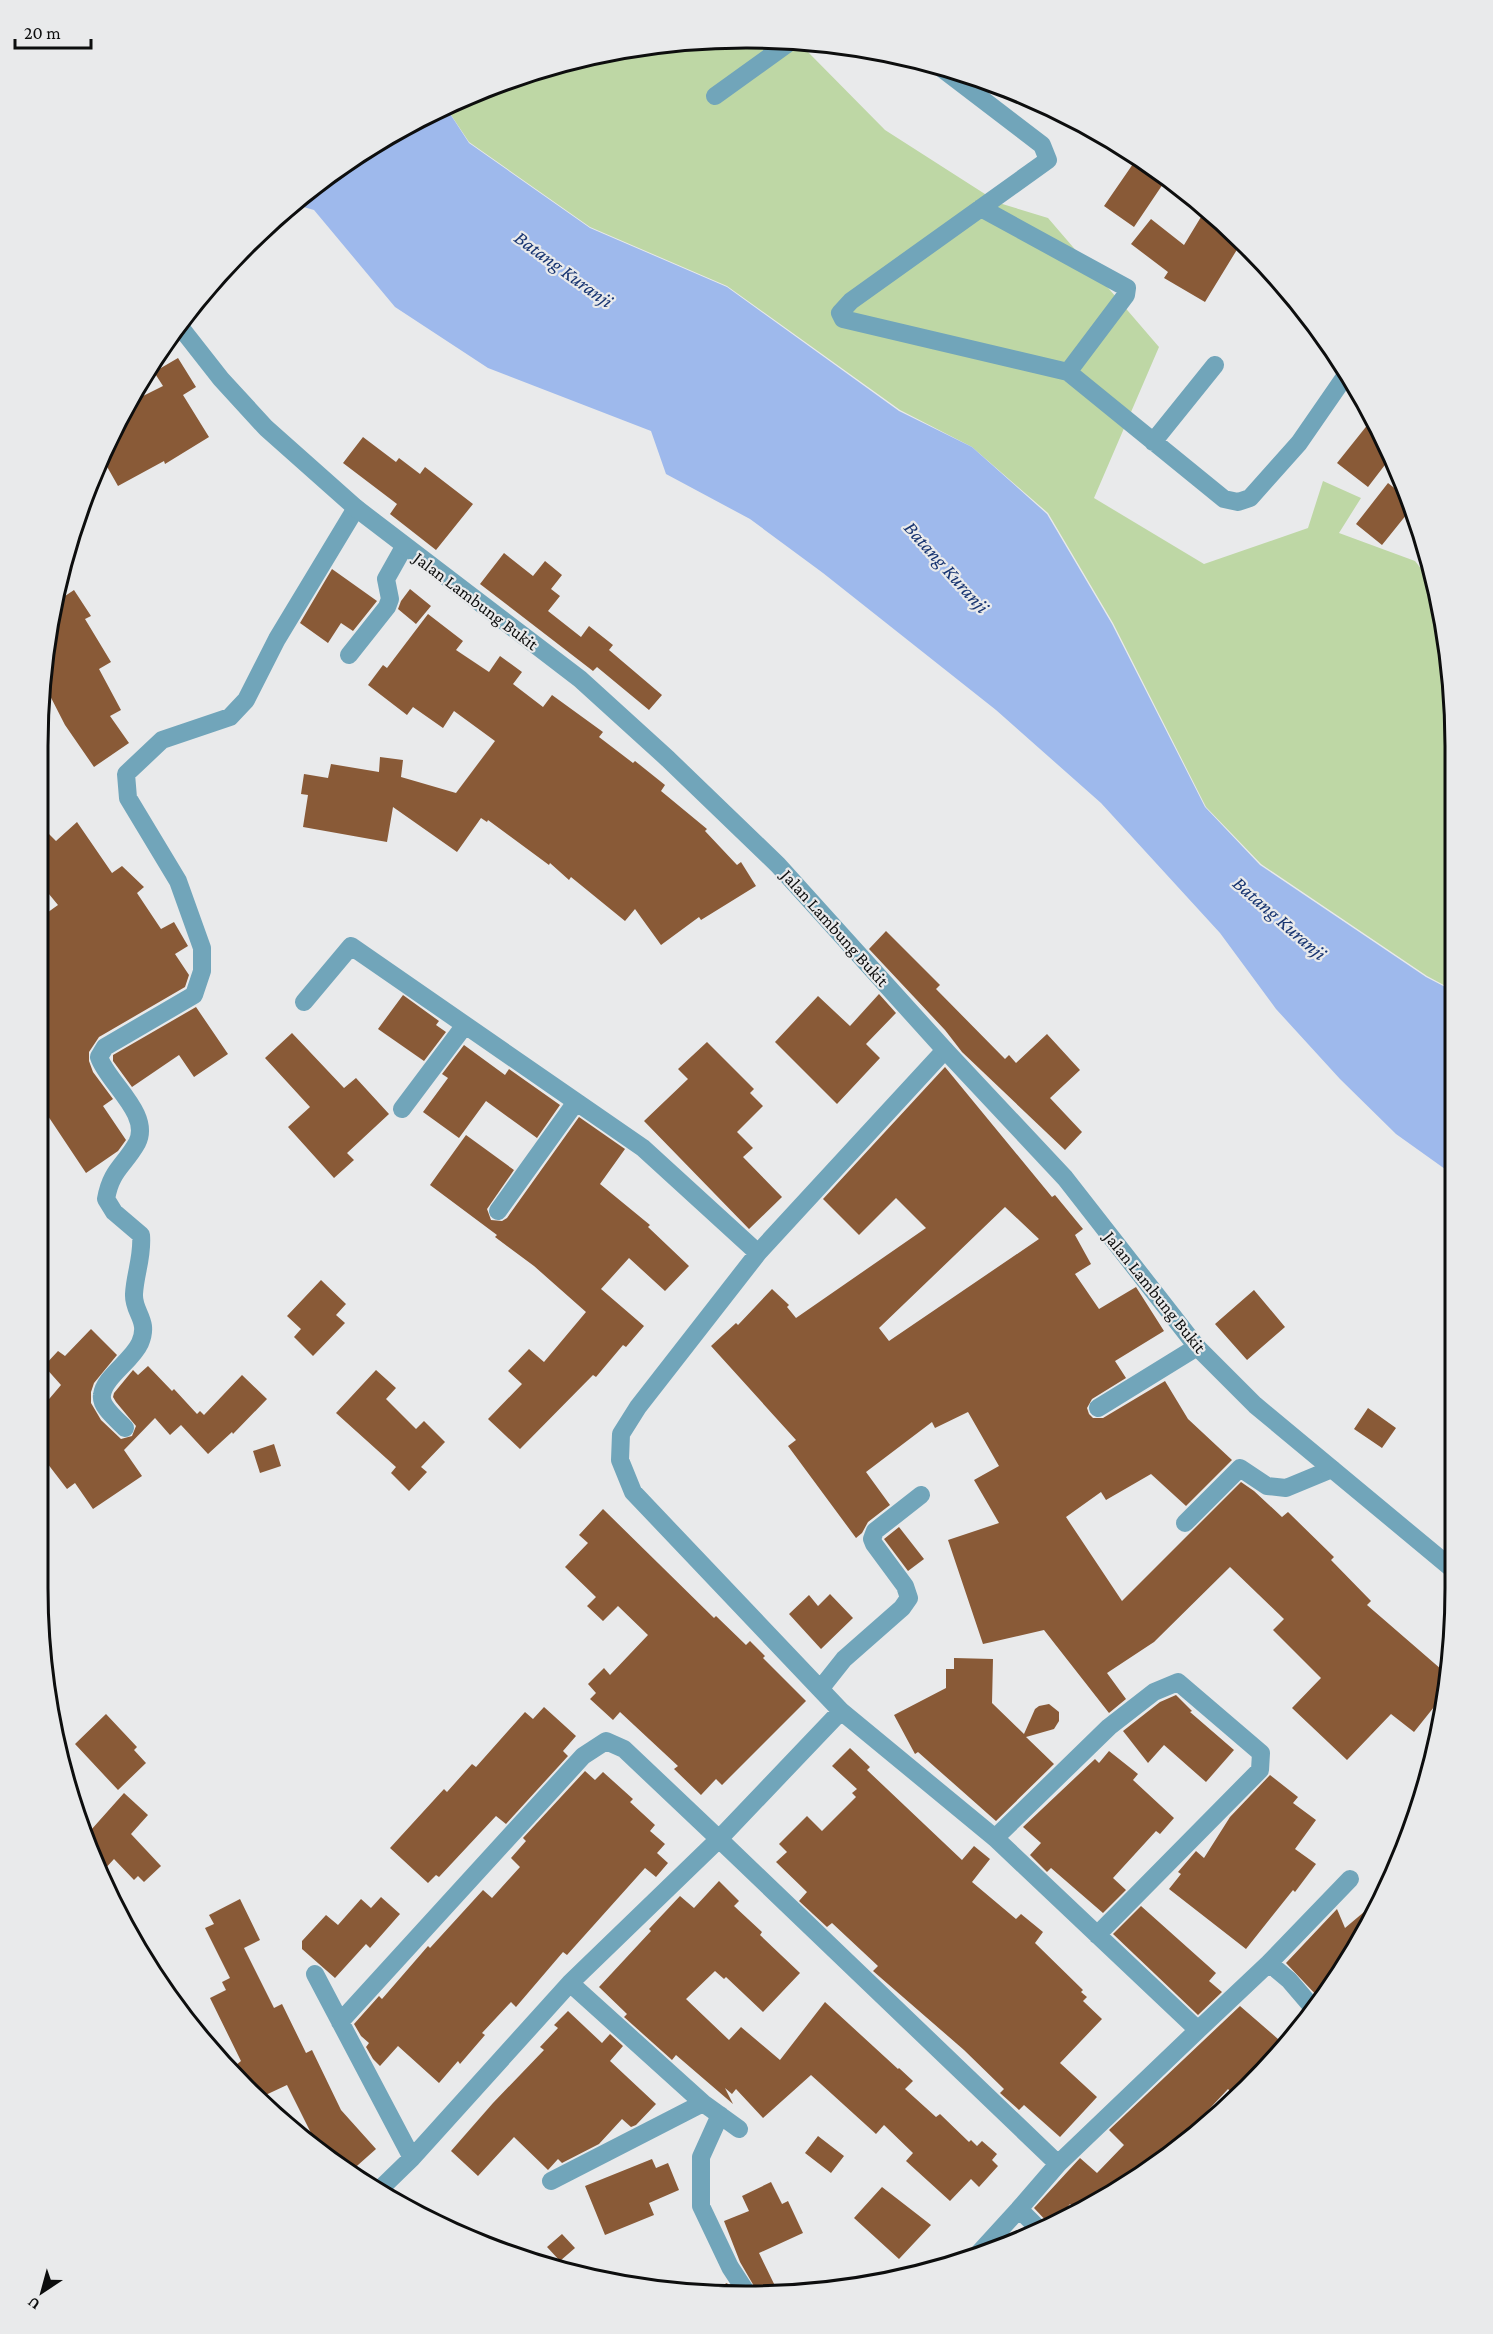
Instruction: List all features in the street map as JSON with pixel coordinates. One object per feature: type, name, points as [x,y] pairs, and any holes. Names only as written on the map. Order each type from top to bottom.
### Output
[{"type":"street","points":[[715,96],[781,49]]},
{"type":"street","points":[[959,81],[1042,145],[1048,160],[850,301],[840,313],[843,319],[1068,372],[1224,500],[1238,502],[1250,498],[1299,443],[1341,382]]},
{"type":"street","points":[[981,208],[1127,288],[1126,295],[1068,372]]},
{"type":"street","name":"Jalan Lambung Bukit","points":[[184,332],[221,379],[266,428],[356,508],[580,679],[668,759],[778,865],[945,1050],[1065,1178],[1197,1347],[1255,1405],[1445,1563]]},
{"type":"street","points":[[1153,442],[1215,365]]},
{"type":"street","points":[[125,1428],[103,1404],[101,1397],[104,1386],[140,1343],[144,1325],[134,1297],[142,1251],[141,1235],[114,1212],[106,1199],[113,1175],[138,1141],[139,1121],[126,1096],[102,1068],[99,1057],[105,1047],[194,995],[202,971],[202,948],[178,881],[128,798],[126,774],[162,740],[230,717],[246,700],[277,639],[356,508]]},
{"type":"street","points":[[349,655],[387,607],[390,599],[386,579],[405,547]]},
{"type":"street","points":[[304,1002],[351,946],[643,1148],[758,1253]]},
{"type":"street","points":[[402,1109],[465,1025]]},
{"type":"street","points":[[945,1050],[758,1253],[638,1407],[621,1434],[620,1460],[633,1492],[841,1710],[995,1838],[1198,2030]]},
{"type":"street","points":[[498,1211],[576,1102]]},
{"type":"street","points":[[1098,1408],[1197,1347]]},
{"type":"street","points":[[1185,1522],[1240,1468],[1267,1486],[1286,1488],[1332,1468]]},
{"type":"street","points":[[821,1688],[844,1659],[902,1608],[909,1598],[905,1586],[872,1539],[875,1532],[921,1494]]},
{"type":"street","points":[[995,1838],[1109,1727],[1154,1692],[1178,1682],[1261,1753],[1260,1770],[1097,1935]]},
{"type":"street","points":[[385,2184],[412,2158],[570,1983],[719,1839],[841,1710]]},
{"type":"street","points":[[340,2022],[583,1756],[606,1741],[624,1749],[1058,2164]]},
{"type":"street","points":[[988,2243],[1058,2164],[1269,1963],[1350,1879]]},
{"type":"street","points":[[1269,1963],[1289,1980],[1308,2003]]},
{"type":"street","points":[[315,1974],[412,2158]]},
{"type":"street","points":[[570,1983],[703,2103],[739,2129]]},
{"type":"street","points":[[551,2181],[703,2103]]},
{"type":"street","points":[[720,2115],[701,2157],[701,2206],[730,2267],[742,2286]]},
{"type":"street","points":[[1019,2209],[1034,2224]]},
{"type":"green space","points":[[701,49],[807,51],[885,130],[999,203],[1048,218],[1159,347],[1094,498],[1204,564],[1308,528],[1323,481],[1361,498],[1339,533],[1415,561],[1422,570],[1432,610],[1444,701],[1445,986],[1427,976],[1261,864],[1206,807],[1113,623],[1048,513],[972,447],[900,410],[727,286],[590,227],[469,142],[450,114],[522,85],[566,72],[610,61]]},
{"type":"water","name":"Batang Kuranji","points":[[450,114],[469,143],[590,228],[727,287],[899,411],[972,447],[1047,514],[1112,624],[1205,807],[1260,865],[1426,977],[1445,987],[1445,1169],[1396,1134],[1340,1079],[1276,1009],[1220,933],[1101,803],[996,710],[823,573],[750,519],[666,474],[651,431],[488,368],[395,307],[314,210],[303,207],[358,166],[397,142]]},
{"type":"building","points":[[1133,165],[1162,185],[1134,227],[1104,206]]},
{"type":"building","points":[[1201,216],[1237,250],[1205,302],[1164,278],[1168,272],[1131,244],[1151,219],[1184,245]]},
{"type":"building","points":[[178,358],[196,387],[183,395],[209,437],[165,464],[164,461],[118,486],[107,466],[142,396],[163,386],[156,375],[159,369]]},
{"type":"building","points":[[1367,426],[1385,464],[1368,487],[1337,463]]},
{"type":"building","points":[[363,437],[396,462],[399,458],[420,474],[425,467],[473,504],[436,550],[390,514],[397,504],[343,463]]},
{"type":"building","points":[[1388,483],[1396,489],[1406,516],[1382,545],[1356,524]]},
{"type":"building","points":[[504,553],[533,576],[545,561],[562,575],[551,589],[560,596],[548,611],[581,637],[589,626],[613,645],[609,650],[662,695],[649,710],[597,667],[593,671],[480,584]]},
{"type":"building","points":[[332,569],[377,601],[353,631],[341,623],[328,643],[300,623]]},
{"type":"building","points":[[410,589],[431,606],[416,624],[398,609]]},
{"type":"building","points":[[74,590],[91,616],[85,619],[111,662],[99,669],[121,710],[110,716],[129,743],[94,767],[65,725],[50,695],[64,596]]},
{"type":"building","points":[[428,614],[463,641],[456,650],[489,672],[500,656],[522,672],[513,684],[543,707],[552,695],[603,732],[599,737],[665,785],[661,791],[707,829],[705,831],[737,865],[741,862],[756,886],[701,920],[699,917],[661,945],[635,909],[625,921],[571,877],[569,880],[550,863],[549,865],[488,820],[487,822],[481,818],[457,852],[393,807],[387,842],[303,827],[308,795],[301,794],[304,774],[328,778],[331,764],[379,772],[380,757],[403,760],[401,777],[456,793],[495,741],[454,711],[443,728],[413,707],[407,715],[368,685],[383,665],[387,668]]},
{"type":"building","points":[[77,822],[112,873],[122,866],[144,887],[137,893],[161,929],[174,922],[188,946],[175,954],[189,975],[185,987],[99,1037],[89,1052],[93,1072],[113,1099],[103,1106],[126,1140],[118,1151],[86,1173],[48,1116],[48,912],[58,905],[48,893],[48,833],[56,841]]},
{"type":"building","points":[[886,931],[940,985],[936,989],[1005,1059],[1009,1055],[1016,1063],[1047,1034],[1080,1070],[1050,1098],[1082,1132],[1065,1150],[962,1052],[945,1030],[869,949]]},
{"type":"building","points":[[879,994],[896,1013],[866,1044],[880,1058],[837,1104],[775,1042],[818,996],[850,1026]]},
{"type":"building","points":[[403,995],[439,1021],[436,1025],[446,1032],[424,1061],[378,1029]]},
{"type":"building","points":[[196,1007],[228,1054],[194,1077],[179,1055],[132,1087],[113,1061],[113,1055]]},
{"type":"building","points":[[292,1033],[344,1088],[356,1078],[389,1114],[347,1153],[354,1160],[334,1178],[288,1127],[310,1107],[265,1058]]},
{"type":"building","points":[[707,1042],[754,1089],[750,1093],[763,1106],[737,1132],[753,1148],[743,1157],[782,1197],[749,1229],[644,1121],[688,1079],[678,1069]]},
{"type":"building","points":[[464,1045],[505,1075],[509,1069],[560,1105],[537,1138],[486,1101],[459,1138],[423,1112],[448,1078],[442,1074]]},
{"type":"building","points":[[945,1067],[1052,1197],[1055,1195],[1083,1229],[1075,1235],[1091,1264],[1075,1274],[1099,1309],[1136,1287],[1164,1331],[1115,1361],[1126,1378],[1092,1399],[1087,1408],[1089,1414],[1093,1418],[1103,1418],[1165,1381],[1188,1419],[1232,1460],[1186,1506],[1151,1474],[1106,1500],[1101,1492],[1066,1517],[1122,1601],[1241,1482],[1282,1517],[1288,1512],[1334,1557],[1331,1560],[1371,1601],[1367,1605],[1440,1668],[1435,1706],[1414,1732],[1391,1714],[1347,1760],[1292,1708],[1321,1678],[1273,1630],[1284,1619],[1230,1567],[1154,1642],[1107,1673],[1126,1699],[1109,1713],[1044,1630],[983,1644],[948,1540],[999,1523],[974,1480],[999,1466],[968,1412],[935,1428],[932,1422],[866,1472],[890,1505],[868,1522],[856,1538],[788,1446],[796,1440],[711,1346],[736,1323],[738,1325],[772,1289],[789,1305],[787,1307],[796,1318],[926,1228],[896,1198],[859,1235],[823,1199]],"holes":[[[1005,1207],[1039,1239],[889,1341],[879,1328]]]},
{"type":"building","points":[[579,1117],[625,1149],[600,1184],[650,1225],[648,1227],[689,1266],[665,1291],[629,1258],[601,1289],[644,1326],[626,1347],[623,1345],[596,1377],[593,1375],[520,1449],[488,1419],[522,1384],[508,1371],[529,1349],[544,1362],[586,1312],[534,1266],[495,1237],[497,1235],[430,1185],[466,1135],[514,1170],[487,1209],[491,1220],[502,1221],[507,1218]]},
{"type":"building","points":[[321,1280],[346,1304],[336,1315],[345,1323],[313,1356],[294,1337],[301,1329],[287,1316]]},
{"type":"building","points":[[1254,1290],[1285,1327],[1247,1360],[1215,1324]]},
{"type":"building","points":[[91,1329],[117,1355],[94,1383],[91,1403],[101,1420],[121,1439],[132,1436],[136,1426],[113,1397],[133,1370],[138,1375],[148,1366],[197,1414],[200,1411],[204,1415],[242,1375],[267,1399],[233,1434],[232,1432],[208,1454],[181,1425],[170,1435],[155,1418],[124,1450],[142,1476],[93,1509],[75,1483],[67,1489],[48,1464],[48,1400],[61,1385],[48,1370],[48,1362],[58,1351],[65,1356]]},
{"type":"building","points":[[376,1370],[396,1388],[386,1399],[416,1429],[424,1421],[445,1442],[421,1467],[427,1472],[409,1491],[391,1473],[396,1467],[336,1413]]},
{"type":"building","points":[[1368,1408],[1396,1428],[1382,1448],[1354,1429]]},
{"type":"building","points":[[274,1444],[281,1466],[260,1473],[253,1451]]},
{"type":"building","points":[[603,1509],[714,1618],[716,1616],[746,1645],[750,1641],[765,1656],[763,1658],[806,1701],[722,1785],[716,1779],[701,1795],[674,1769],[678,1766],[620,1712],[613,1720],[590,1699],[596,1693],[588,1684],[604,1668],[610,1675],[648,1635],[618,1606],[603,1621],[587,1606],[596,1597],[565,1567],[588,1543],[579,1535]]},
{"type":"building","points":[[899,1527],[924,1559],[908,1571],[884,1539]]},
{"type":"building","points":[[830,1594],[853,1618],[821,1649],[789,1614],[809,1595],[818,1606]]},
{"type":"building","points":[[954,1658],[993,1659],[992,1703],[1024,1734],[1035,1709],[1039,1706],[1049,1704],[1059,1712],[1059,1721],[1054,1729],[1026,1737],[1054,1764],[996,1821],[918,1752],[915,1754],[894,1715],[946,1688],[946,1669],[954,1669]]},
{"type":"building","points":[[1176,1695],[1192,1711],[1190,1712],[1234,1750],[1206,1782],[1164,1745],[1148,1763],[1123,1731],[1160,1702]]},
{"type":"building","points":[[544,1707],[576,1736],[563,1751],[568,1756],[506,1824],[496,1816],[439,1877],[436,1875],[428,1883],[390,1848],[444,1789],[447,1792],[472,1764],[476,1767],[525,1712],[533,1719]]},
{"type":"building","points":[[106,1714],[137,1747],[134,1750],[146,1763],[118,1790],[75,1744]]},
{"type":"building","points":[[850,1748],[870,1767],[867,1770],[962,1860],[974,1846],[990,1859],[972,1882],[1016,1919],[1021,1914],[1043,1932],[1035,1943],[1083,1990],[1081,1992],[1087,1997],[1083,2001],[1102,2019],[1060,2063],[1097,2097],[1060,2137],[1024,2105],[1019,2110],[1000,2093],[1004,2089],[964,2050],[873,1971],[878,1966],[832,1923],[827,1927],[799,1901],[807,1892],[776,1862],[787,1852],[779,1844],[807,1816],[822,1831],[856,1797],[852,1793],[857,1789],[832,1766]]},
{"type":"building","points":[[1109,1751],[1138,1774],[1133,1780],[1174,1818],[1160,1834],[1156,1831],[1113,1878],[1126,1890],[1103,1913],[1051,1868],[1047,1872],[1030,1855],[1041,1843],[1023,1827],[1095,1759],[1099,1763]]},
{"type":"building","points":[[585,1771],[595,1780],[603,1772],[633,1799],[630,1802],[655,1825],[650,1831],[665,1844],[657,1853],[668,1863],[656,1877],[645,1868],[567,1955],[563,1952],[516,2007],[511,2002],[482,2033],[485,2035],[460,2064],[458,2061],[439,2083],[398,2046],[380,2066],[366,2047],[369,2043],[361,2036],[354,2024],[379,1996],[382,1999],[428,1946],[430,1948],[483,1890],[492,1898],[520,1867],[511,1858],[526,1841],[523,1838]]},
{"type":"building","points":[[1270,1775],[1298,1797],[1293,1803],[1316,1820],[1295,1849],[1316,1864],[1246,1949],[1169,1889],[1181,1874],[1178,1872],[1196,1851],[1204,1858],[1230,1817]]},
{"type":"building","points":[[124,1793],[148,1815],[131,1834],[161,1866],[144,1882],[138,1876],[134,1880],[114,1859],[107,1867],[91,1829]]},
{"type":"building","points":[[719,1881],[739,1901],[734,1906],[762,1932],[760,1935],[800,1973],[763,2012],[726,1977],[724,1979],[715,1971],[686,1999],[729,2040],[741,2027],[780,2060],[825,2002],[913,2081],[905,2089],[936,2117],[940,2114],[969,2142],[971,2140],[977,2146],[982,2141],[997,2154],[992,2160],[998,2166],[979,2187],[971,2179],[950,2201],[906,2161],[913,2153],[884,2125],[876,2134],[811,2075],[763,2118],[736,2089],[732,2094],[725,2088],[733,2104],[676,2055],[672,2060],[624,2017],[627,2014],[599,1987],[680,1896],[694,1908]]},
{"type":"building","points":[[381,1897],[400,1914],[370,1948],[366,1944],[335,1978],[302,1949],[302,1941],[326,1915],[338,1925],[361,1899],[371,1908]]},
{"type":"building","points":[[240,1899],[260,1940],[244,1948],[274,2008],[282,2004],[306,2053],[312,2050],[341,2110],[376,2149],[356,2167],[312,2134],[287,2085],[267,2094],[237,2064],[241,2061],[210,1998],[226,1990],[222,1982],[230,1978],[205,1928],[214,1924],[209,1915]]},
{"type":"building","points":[[1141,1906],[1216,1973],[1209,1981],[1222,1992],[1198,2015],[1113,1934]]},
{"type":"building","points":[[1337,1909],[1345,1928],[1365,1911],[1315,1993],[1286,1963]]},
{"type":"building","points":[[1240,2006],[1279,2040],[1230,2091],[1228,2089],[1201,2118],[1172,2142],[1096,2192],[1044,2219],[1034,2208],[1080,2158],[1097,2173],[1124,2145],[1109,2130]]},
{"type":"building","points":[[568,2011],[602,2043],[610,2034],[623,2046],[610,2061],[656,2104],[636,2125],[631,2127],[622,2119],[599,2144],[562,2163],[558,2159],[548,2170],[514,2137],[478,2176],[451,2151],[544,2050],[540,2047],[558,2028],[554,2025]]},
{"type":"building","points":[[818,2136],[844,2156],[831,2173],[805,2153]]},
{"type":"building","points":[[652,2159],[656,2168],[668,2163],[679,2190],[649,2203],[654,2215],[605,2235],[585,2186]]},
{"type":"building","points":[[771,2182],[782,2204],[788,2201],[803,2233],[759,2253],[775,2285],[754,2286],[740,2262],[724,2221],[749,2211],[742,2196]]},
{"type":"building","points":[[882,2187],[931,2225],[899,2259],[854,2218]]},
{"type":"building","points":[[562,2234],[575,2248],[561,2260],[547,2247]]}]
